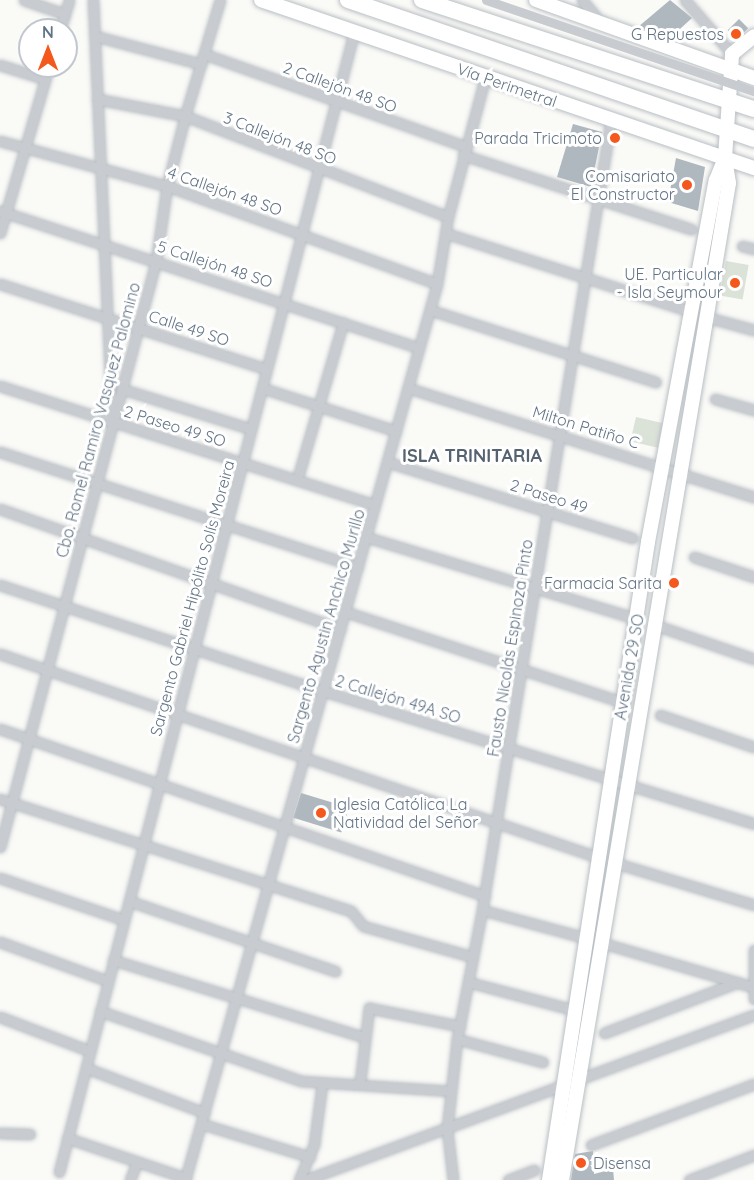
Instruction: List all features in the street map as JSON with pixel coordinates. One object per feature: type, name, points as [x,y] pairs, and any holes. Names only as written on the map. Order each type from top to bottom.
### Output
[{"type":"highway","name":"Vía Perimetral","points":[[348,0],[754,139]]},
{"type":"highway","points":[[422,0],[754,109]]},
{"type":"street","points":[[24,0],[65,14]]},
{"type":"street","points":[[64,18],[69,0]]},
{"type":"street","points":[[93,0],[100,171],[107,244],[113,423]]},
{"type":"street","name":"Cbo. Romel Ramiro Vasquez Palomino","points":[[0,847],[156,261],[167,186],[185,116],[220,0]]},
{"type":"street","name":"Vía Perimetral","points":[[261,0],[754,168]]},
{"type":"street","points":[[486,0],[754,91]]},
{"type":"street","points":[[536,0],[598,19],[754,78]]},
{"type":"street","points":[[685,0],[732,54],[754,36]]},
{"type":"street","points":[[583,1],[598,19]]},
{"type":"street","name":"Sargento Gabriel Hipólito Solís Moreira","points":[[58,1172],[354,32]]},
{"type":"street","points":[[95,36],[201,64]]},
{"type":"street","name":"2 Callejón 48 SO","points":[[204,54],[598,202],[691,229]]},
{"type":"street","name":"Avenida 29 SO","points":[[562,1180],[592,940],[618,783],[652,624],[729,183],[725,158],[731,102],[732,54]]},
{"type":"street","points":[[0,65],[45,79],[26,150],[3,212],[0,232]]},
{"type":"street","name":"Sargento Agustin Anchico Murillo","points":[[185,1179],[206,1113],[430,310],[437,284],[448,217],[485,78]]},
{"type":"street","name":"3 Callejón 48 SO","points":[[97,99],[185,116],[448,217]]},
{"type":"street","name":"Fausto Nicolás Espinoza Pinto","points":[[453,1180],[447,1128],[457,1039],[482,910],[509,749],[611,120]]},
{"type":"street","name":"4 Callejón 48 SO","points":[[0,141],[100,171],[167,186],[302,233],[437,284]]},
{"type":"street","name":"Avenida 29 SO","points":[[618,783],[622,702],[716,180],[725,158]]},
{"type":"street","name":"5 Callejón 48 SO","points":[[3,212],[107,244],[419,348]]},
{"type":"street","points":[[445,233],[586,276],[692,312]]},
{"type":"street","points":[[742,246],[754,249]]},
{"type":"street","name":"Calle 49 SO","points":[[0,284],[267,369]]},
{"type":"street","points":[[430,310],[656,382]]},
{"type":"street","points":[[706,317],[754,330]]},
{"type":"street","points":[[297,480],[343,323]]},
{"type":"street","name":"2 Paseo 49 SO","points":[[0,386],[113,423],[243,461],[375,505]]},
{"type":"street","points":[[262,387],[396,431]]},
{"type":"street","name":"Milton Patiño C","points":[[408,388],[663,466],[754,497]]},
{"type":"street","points":[[122,389],[251,429]]},
{"type":"street","points":[[715,399],[754,410]]},
{"type":"street","points":[[0,452],[227,522],[358,567]]},
{"type":"street","name":"2 Paseo 49","points":[[387,462],[633,538]]},
{"type":"street","points":[[0,509],[341,629]]},
{"type":"street","points":[[366,537],[535,586],[638,619]]},
{"type":"street","points":[[694,557],[754,577]]},
{"type":"street","name":"2 Callejón 49A SO","points":[[0,585],[63,608],[323,691],[754,824]]},
{"type":"street","points":[[345,612],[622,702]]},
{"type":"street","points":[[652,624],[754,659]]},
{"type":"street","points":[[0,654],[606,860],[754,905]]},
{"type":"street","points":[[660,715],[754,747]]},
{"type":"street","points":[[0,729],[484,896]]},
{"type":"street","points":[[0,798],[351,911],[363,926],[473,957]]},
{"type":"street","points":[[0,878],[124,920]]},
{"type":"street","points":[[129,901],[335,971]]},
{"type":"street","points":[[482,910],[753,987]]},
{"type":"street","name":"Avenida 29 SO","points":[[549,1180],[561,1086],[574,1010],[592,940]]},
{"type":"street","points":[[0,942],[108,981]]},
{"type":"street","points":[[754,950],[754,999]]},
{"type":"street","points":[[113,960],[237,1001],[363,1037]]},
{"type":"street","points":[[468,982],[574,1010]]},
{"type":"street","points":[[604,1033],[738,982]]},
{"type":"street","points":[[360,1082],[366,1012],[374,1006],[460,1026]]},
{"type":"street","points":[[100,1011],[281,1075],[322,1084],[360,1082],[450,1091]]},
{"type":"street","points":[[304,1180],[754,1015]]},
{"type":"street","points":[[0,1017],[90,1051]]},
{"type":"street","points":[[457,1039],[543,1062]]},
{"type":"street","points":[[86,1068],[206,1113]]},
{"type":"street","points":[[591,1145],[754,1085],[754,1075]]},
{"type":"street","points":[[298,1180],[310,1156],[322,1084]]},
{"type":"street","points":[[202,1124],[310,1156]]},
{"type":"street","points":[[0,1133],[30,1134]]},
{"type":"street","points":[[67,1138],[185,1179]]},
{"type":"street","points":[[689,1180],[754,1155]]},
{"type":"street","points":[[130,1180],[137,1162]]},
{"type":"street","points":[[508,1180],[534,1170]]},
{"type":"shaded area","points":[[726,261],[749,265],[743,299],[720,295]]},
{"type":"shaded area","points":[[636,417],[663,423],[658,448],[630,441]]},
{"type":"building","points":[[670,0],[692,18],[670,38],[638,27]]},
{"type":"building","points":[[739,19],[748,28],[737,40],[728,30]]},
{"type":"building","points":[[573,124],[602,132],[591,187],[557,177]]},
{"type":"building","name":"Comisariato El Constructor","points":[[676,158],[705,167],[698,211],[668,202]]},
{"type":"building","name":"Iglesia Católica La Natividad del Señor","points":[[301,793],[349,808],[341,832],[293,818]]},
{"type":"building","name":"Disensa","points":[[593,1151],[594,1174],[613,1169],[614,1180],[571,1180],[575,1154]]},
{"type":"place","name":"G Repuestos","points":[[736,34]]},
{"type":"place","name":"Parada Tricimoto","points":[[615,138]]},
{"type":"place","name":"Comisariato El Constructor","points":[[687,185]]},
{"type":"place","name":"UE. Particular - Isla Seymour","points":[[735,283]]},
{"type":"place","name":"Farmacia Sarita","points":[[674,583]]},
{"type":"place","name":"Iglesia Católica La Natividad del Señor","points":[[321,813]]},
{"type":"place","name":"Disensa","points":[[581,1163]]},
{"type":"district","name":"ISLA TRINITARIA","points":[[472,456]]}]
